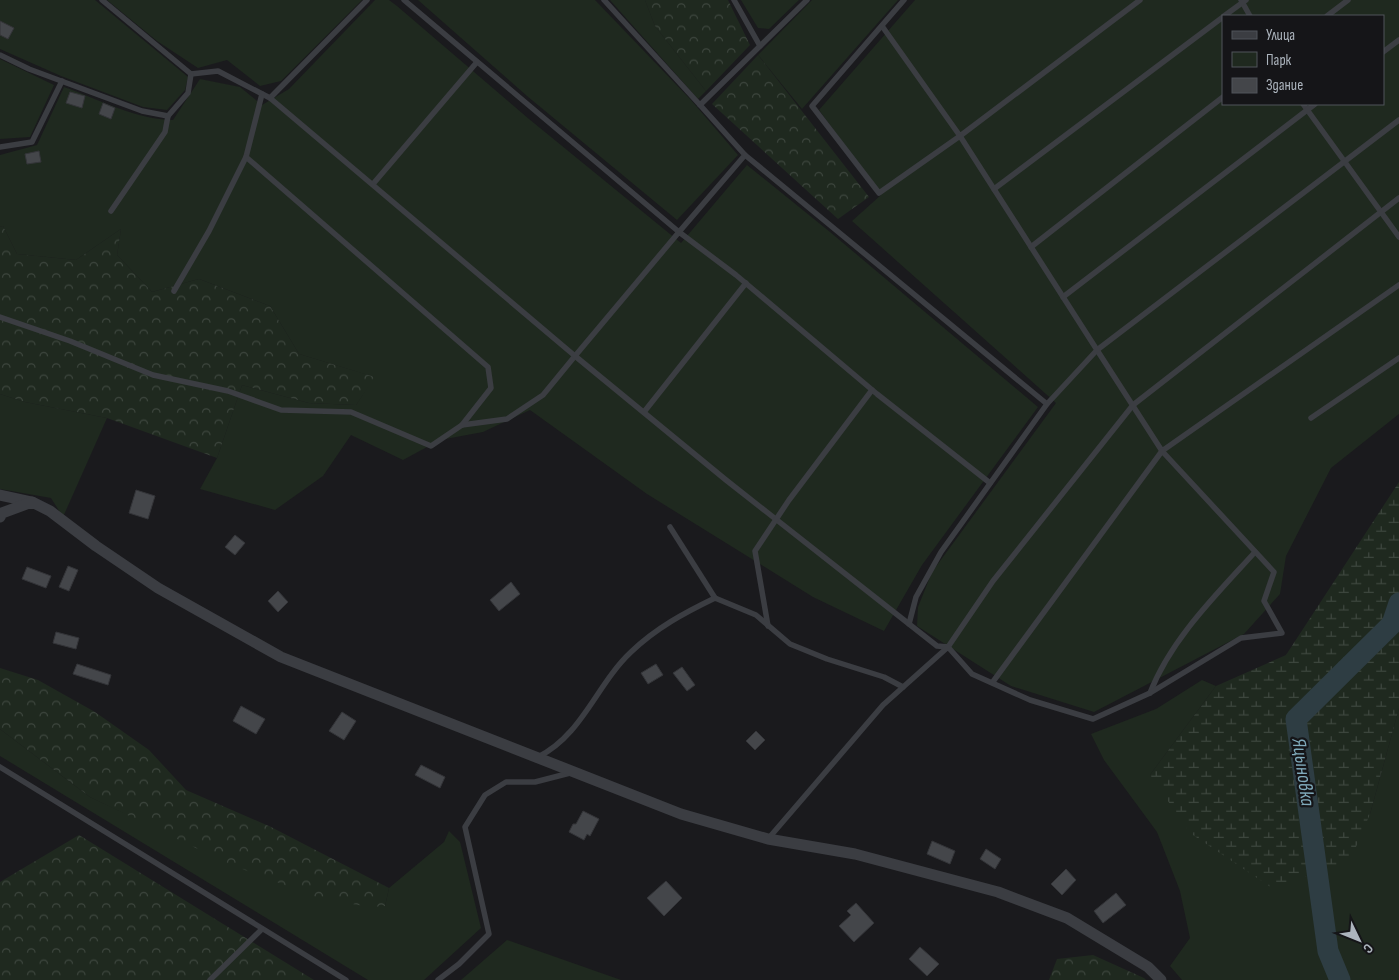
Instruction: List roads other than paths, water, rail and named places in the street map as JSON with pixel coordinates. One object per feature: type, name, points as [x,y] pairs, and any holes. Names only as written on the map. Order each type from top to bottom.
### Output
[{"type":"street","points":[[0,495],[32,502],[50,511],[96,546],[158,588],[281,657],[681,814],[768,839],[856,854],[998,892],[1067,918],[1148,968],[1161,980]]},
{"type":"street","points":[[0,517],[2,512],[32,502]]},
{"type":"lane","points":[[102,0],[191,74],[218,71],[270,98],[575,356],[776,519],[937,646],[948,647],[972,674],[1030,700],[1093,719],[1150,694],[1241,638],[1282,633],[1264,601],[1274,572],[1162,451],[960,136],[882,26]]},
{"type":"lane","points":[[270,98],[368,0]]},
{"type":"lane","points":[[404,0],[679,232],[746,283],[872,390],[990,483]]},
{"type":"lane","points":[[604,0],[745,155],[1047,404]]},
{"type":"lane","points":[[734,0],[760,46]]},
{"type":"lane","points":[[700,105],[807,0]]},
{"type":"lane","points":[[904,0],[812,106],[879,193],[960,136],[1140,0]]},
{"type":"lane","points":[[1328,15],[1348,0]]},
{"type":"lane","points":[[1226,15],[1243,1],[1250,15]]},
{"type":"lane","points":[[994,189],[1222,18]]},
{"type":"lane","points":[[1384,51],[1399,40]]},
{"type":"lane","points":[[0,55],[29,70],[142,111],[168,116]]},
{"type":"lane","points":[[372,184],[477,62]]},
{"type":"lane","points":[[111,211],[165,132],[168,116],[188,93],[191,74]]},
{"type":"lane","points":[[0,147],[32,142],[62,81]]},
{"type":"lane","points":[[174,292],[209,231],[246,157],[262,94]]},
{"type":"lane","points":[[1031,247],[1222,98]]},
{"type":"lane","points":[[1304,105],[1399,237]]},
{"type":"lane","points":[[1063,297],[1314,105]]},
{"type":"lane","points":[[909,624],[916,597],[941,552],[1047,404],[1097,350],[1399,120]]},
{"type":"lane","points":[[462,425],[507,419],[544,395],[745,155]]},
{"type":"lane","points":[[0,318],[70,341],[153,375],[187,380],[228,391],[281,410],[351,412],[431,446],[462,425],[492,388],[488,367],[246,157]]},
{"type":"lane","points":[[768,839],[883,705],[948,647],[993,581],[1132,405],[1399,198]]},
{"type":"lane","points":[[644,412],[746,283]]},
{"type":"lane","points":[[992,683],[1162,451],[1399,285]]},
{"type":"lane","points":[[1312,418],[1399,358]]},
{"type":"lane","points":[[768,626],[755,551],[776,519],[872,390]]},
{"type":"lane","points":[[670,527],[715,598],[756,615],[790,644],[827,659],[884,677],[903,687]]},
{"type":"lane","points":[[1150,694],[1158,673],[1204,608],[1255,552]]},
{"type":"lane","points":[[538,757],[555,748],[576,726],[630,652],[666,623],[715,598]]},
{"type":"lane","points":[[0,767],[346,980]]},
{"type":"lane","points":[[438,980],[459,964],[489,934],[465,827],[485,795],[506,782],[535,782],[574,772]]},
{"type":"lane","points":[[210,980],[262,929]]},
{"type":"waterway","name":"Яцыновка","points":[[1340,980],[1328,951],[1296,719],[1392,624],[1399,603]]}]
